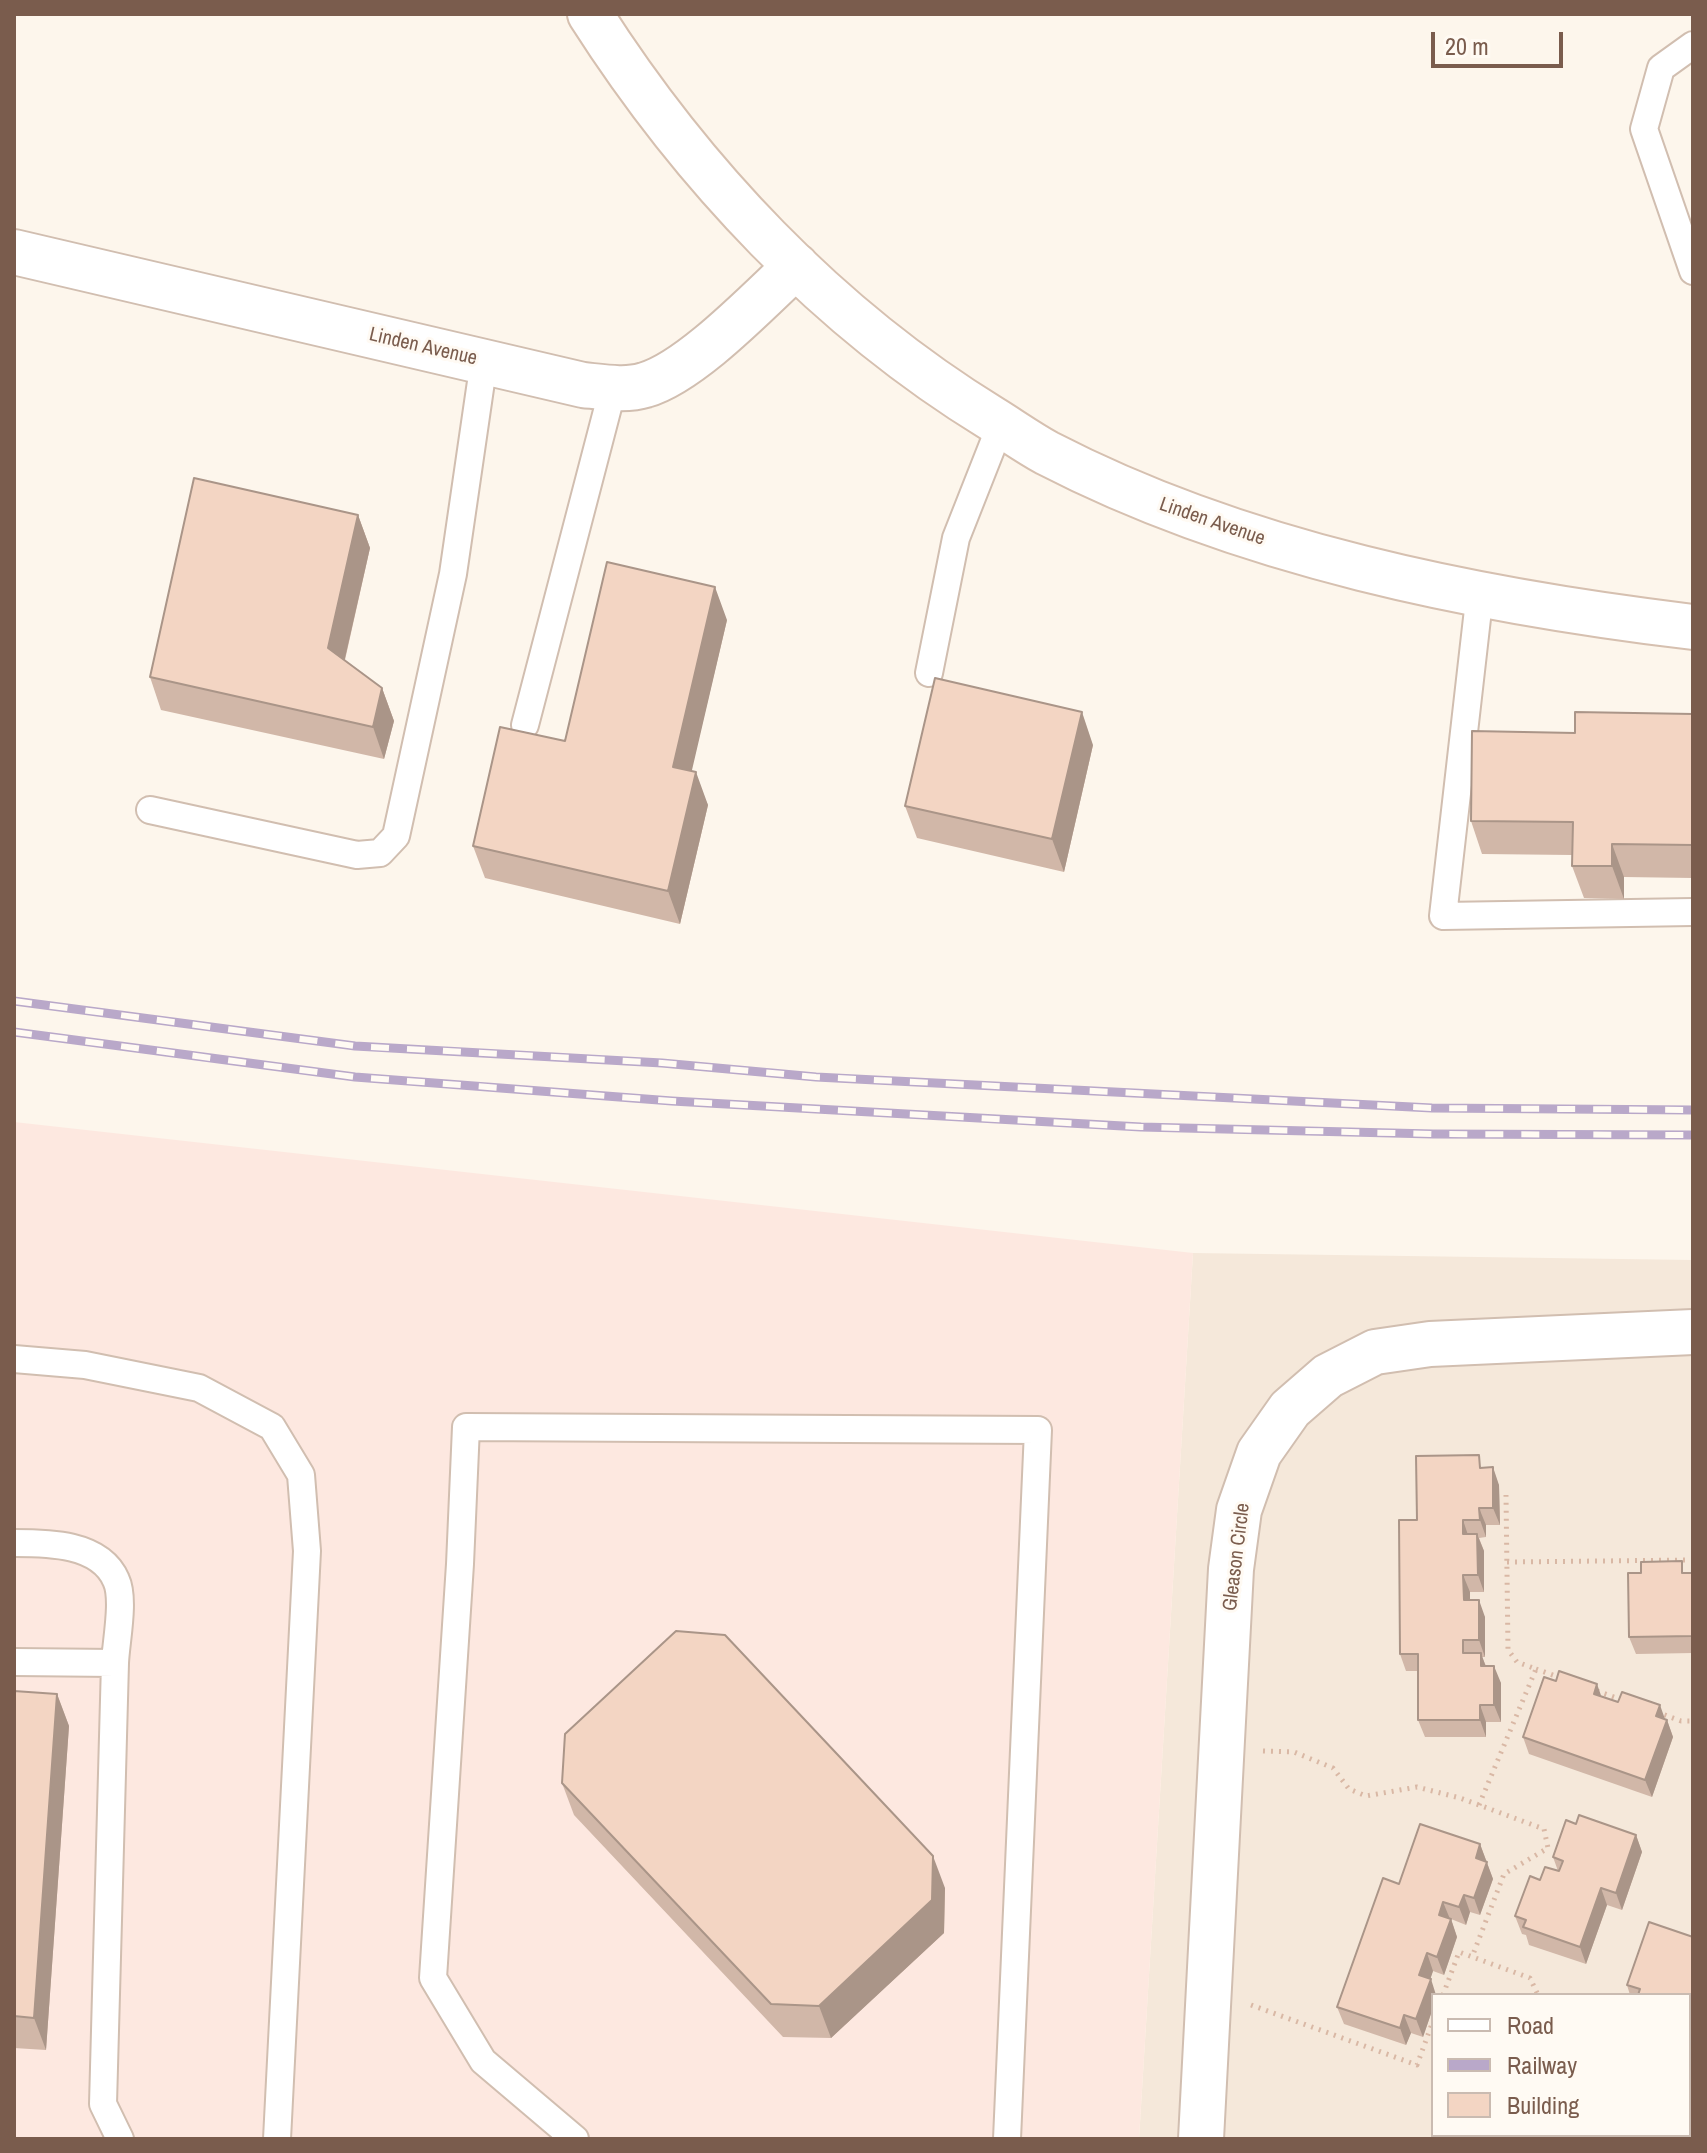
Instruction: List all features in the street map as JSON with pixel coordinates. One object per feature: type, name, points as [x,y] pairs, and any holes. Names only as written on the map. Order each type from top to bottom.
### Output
[{"type":"street","name":"Linden Avenue","points":[[590,14],[612,49],[701,164],[796,266],[892,350],[960,399],[1044,451],[1126,491],[1215,527],[1317,556],[1538,605],[1693,627]]},
{"type":"street","name":"Linden Avenue","points":[[14,252],[583,385],[613,388],[645,386],[670,374],[698,354],[796,266]]},
{"type":"street","name":"Gleason Circle","points":[[1201,2139],[1231,1569],[1239,1510],[1259,1453],[1290,1409],[1328,1376],[1375,1352],[1430,1344],[1693,1332]]},
{"type":"lane","points":[[1693,45],[1661,68],[1644,129],[1693,271]]},
{"type":"lane","points":[[150,810],[357,855],[380,853],[396,836],[453,574],[484,361]]},
{"type":"lane","points":[[525,725],[613,388]]},
{"type":"lane","points":[[929,673],[956,538],[1001,424]]},
{"type":"lane","points":[[1480,592],[1443,916],[1693,912]]},
{"type":"lane","points":[[14,1359],[85,1365],[199,1388],[272,1427],[301,1475],[307,1551],[277,2139]]},
{"type":"lane","points":[[575,2139],[483,2061],[433,1978],[466,1427],[1038,1430],[1007,2139]]},
{"type":"lane","points":[[14,1543],[50,1543],[76,1549],[101,1561],[116,1581],[119,1601],[103,2104],[120,2139]]},
{"type":"lane","points":[[14,1662],[115,1663]]},
{"type":"path","points":[[1506,1495],[1508,1650],[1517,1662],[1565,1680]]},
{"type":"path","points":[[1507,1562],[1693,1560]]},
{"type":"path","points":[[1479,1805],[1536,1669]]},
{"type":"path","points":[[1594,1690],[1638,1705]]},
{"type":"path","points":[[1652,1710],[1681,1721],[1693,1721]]},
{"type":"path","points":[[1222,1749],[1294,1752],[1333,1768],[1349,1789],[1366,1796],[1417,1787],[1544,1829],[1548,1848],[1504,1874],[1472,1957]]},
{"type":"path","points":[[1444,1993],[1459,1952],[1530,1978],[1537,1993]]},
{"type":"path","points":[[1209,1990],[1417,2065],[1431,2026]]},
{"type":"shaded area","points":[[14,1122],[1193,1253],[1139,2139],[14,2139]]},
{"type":"shaded area","points":[[1193,1253],[1693,1260],[1693,2139],[1139,2139]]},
{"type":"building","points":[[194,478],[358,515],[328,648],[382,688],[373,727],[150,677]]},
{"type":"building","points":[[607,562],[715,587],[673,767],[696,772],[668,891],[473,846],[500,727],[565,741]]},
{"type":"building","points":[[935,678],[1082,712],[1052,839],[905,806]]},
{"type":"building","points":[[1575,712],[1693,714],[1693,845],[1612,844],[1612,866],[1572,866],[1573,822],[1471,821],[1472,731],[1575,733]]},
{"type":"building","points":[[1479,1455],[1480,1468],[1493,1467],[1493,1508],[1479,1508],[1480,1520],[1463,1520],[1463,1534],[1477,1534],[1478,1575],[1463,1575],[1464,1600],[1479,1600],[1479,1640],[1463,1640],[1463,1653],[1481,1653],[1481,1666],[1494,1666],[1494,1705],[1480,1705],[1480,1720],[1418,1720],[1418,1654],[1400,1654],[1399,1520],[1417,1520],[1416,1456]]},
{"type":"building","points":[[1682,1561],[1682,1573],[1693,1573],[1693,1636],[1629,1637],[1628,1573],[1641,1573],[1641,1562]]},
{"type":"building","points":[[676,1631],[725,1635],[933,1856],[932,1900],[819,2006],[771,2004],[562,1783],[565,1734]]},
{"type":"building","points":[[1559,1671],[1597,1684],[1594,1694],[1618,1702],[1622,1692],[1660,1705],[1656,1716],[1667,1720],[1645,1780],[1523,1737],[1544,1677],[1556,1681]]},
{"type":"building","points":[[14,1691],[57,1694],[34,2018],[14,2016]]},
{"type":"building","points":[[1579,1815],[1636,1835],[1616,1893],[1601,1888],[1580,1947],[1523,1927],[1526,1920],[1515,1916],[1530,1876],[1540,1880],[1545,1867],[1559,1871],[1563,1861],[1553,1857],[1566,1820],[1576,1824]]},
{"type":"building","points":[[1420,1824],[1480,1844],[1476,1858],[1487,1862],[1474,1898],[1464,1895],[1459,1907],[1443,1902],[1439,1915],[1451,1919],[1437,1957],[1427,1953],[1419,1975],[1431,1979],[1416,2019],[1404,2015],[1400,2028],[1337,2007],[1383,1878],[1399,1884]]},
{"type":"building","points":[[1649,1922],[1693,1937],[1693,2005],[1691,1993],[1639,1993],[1640,1989],[1627,1985]]},
{"type":"railway","points":[[14,1001],[355,1046],[662,1063],[816,1077],[1432,1108],[1693,1110]]},
{"type":"railway","points":[[14,1032],[355,1077],[672,1101],[1141,1127],[1433,1134],[1693,1135]]}]
